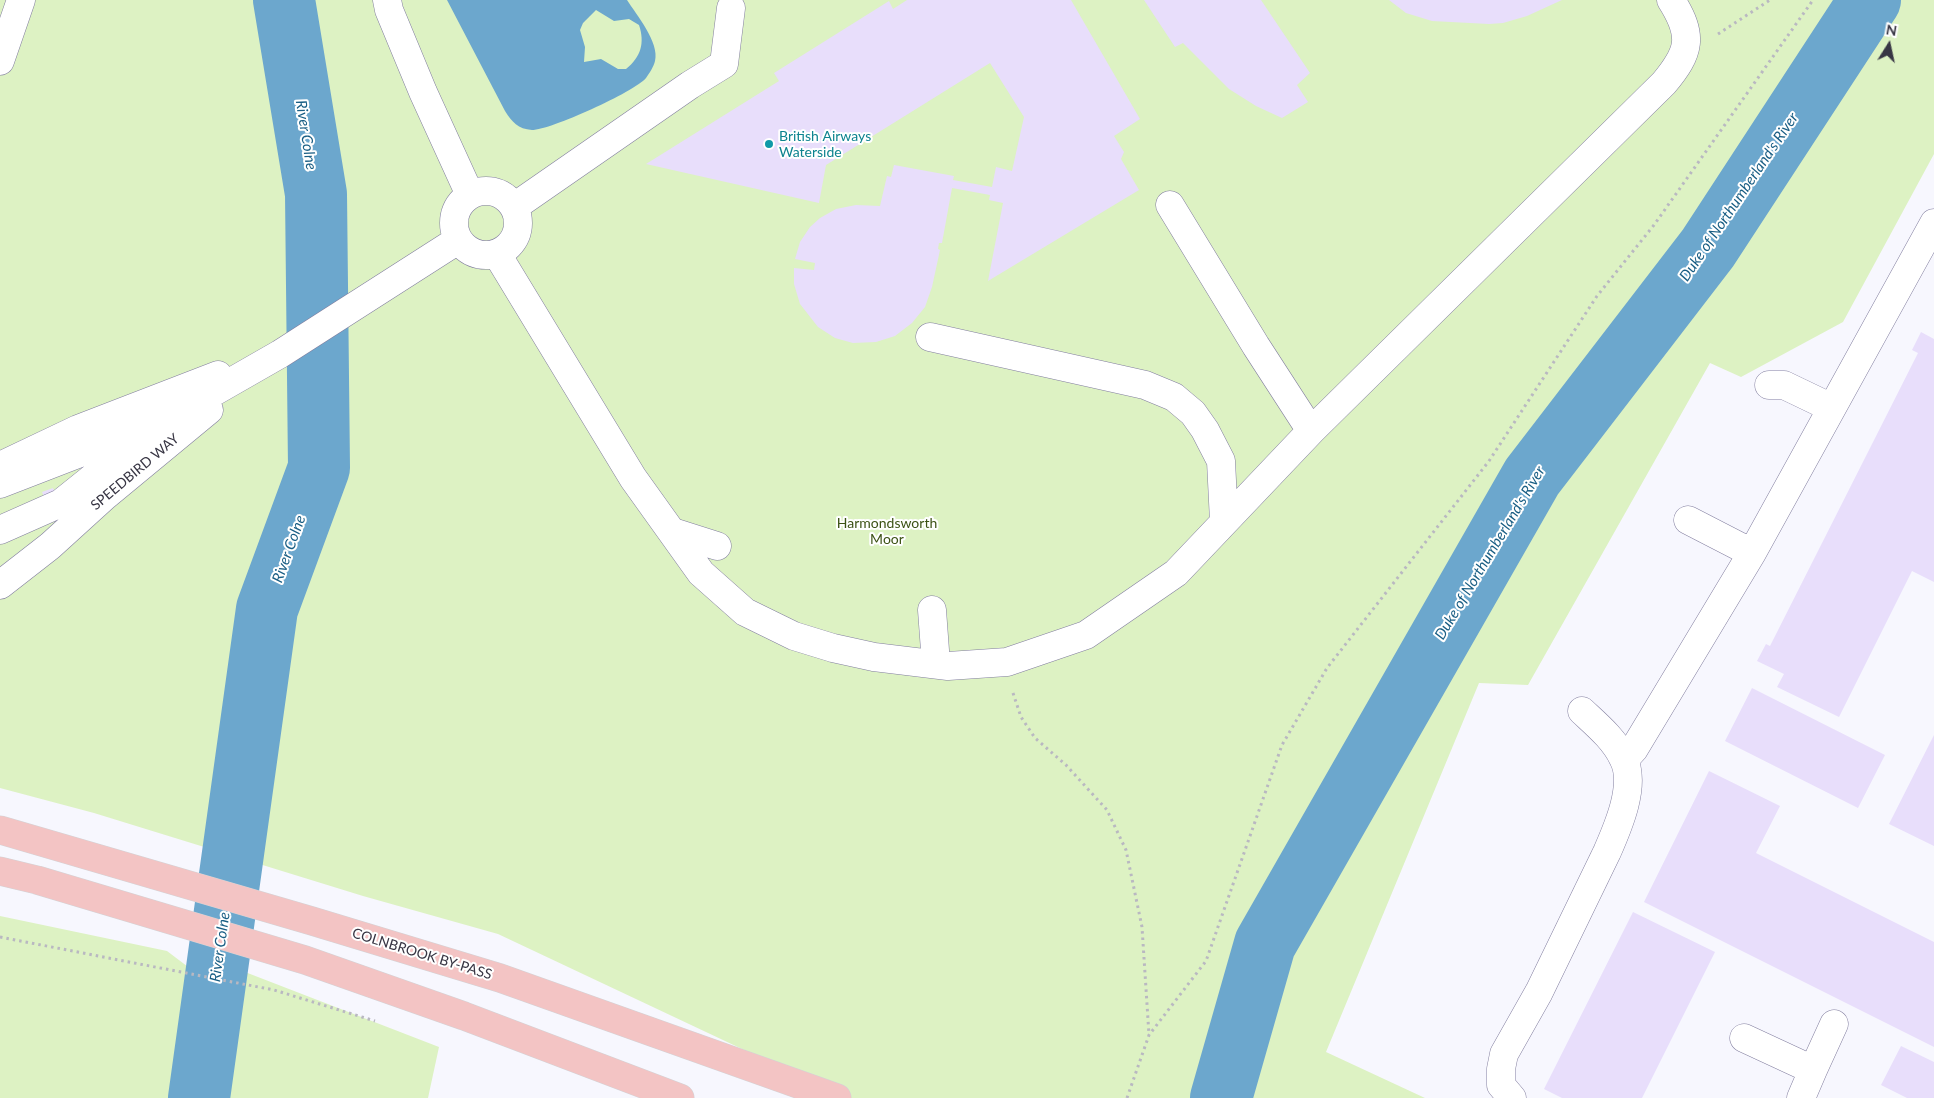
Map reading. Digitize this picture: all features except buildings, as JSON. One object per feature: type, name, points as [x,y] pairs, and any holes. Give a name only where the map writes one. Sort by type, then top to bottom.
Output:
[{"type":"highway","name":"COLNBROOK BY-PASS","points":[[0,830],[500,978],[837,1098]]},
{"type":"highway","points":[[0,871],[38,880],[305,960],[464,1016],[680,1098]]},
{"type":"street","points":[[0,61],[21,0]]},
{"type":"street","points":[[387,0],[389,10],[423,92],[470,195]]},
{"type":"street","points":[[497,254],[633,478],[701,573],[745,612],[794,636],[833,648],[874,657],[948,666],[1007,662],[1086,635],[1176,573],[1311,431],[1664,83],[1686,50],[1686,34],[1680,14],[1670,0]]},
{"type":"street","points":[[514,207],[690,85],[724,64],[731,8]]},
{"type":"street","points":[[486,190],[496,192],[505,196],[514,207],[519,223],[513,242],[506,249],[497,254],[475,253],[458,240],[454,229],[454,218],[458,207],[470,195],[486,190]]},
{"type":"street","points":[[1170,205],[1256,346],[1311,431]]},
{"type":"street","points":[[1624,760],[1634,750],[1752,553],[1934,223]]},
{"type":"street","name":"SPEEDBIRD WAY","points":[[0,484],[163,421],[275,357],[458,240]]},
{"type":"street","points":[[930,337],[1145,386],[1174,397],[1193,413],[1205,430],[1221,461],[1224,521]]},
{"type":"street","name":"SPEEDBIRD WAY","points":[[0,466],[78,429],[211,377],[275,357]]},
{"type":"street","name":"SPEEDBIRD WAY","points":[[0,585],[50,546],[105,496],[275,357]]},
{"type":"street","points":[[1769,386],[1784,385],[1832,408]]},
{"type":"street","name":"SPEEDBIRD WAY","points":[[0,530],[61,503],[163,421]]},
{"type":"street","points":[[1688,520],[1752,553]]},
{"type":"street","points":[[673,532],[717,546]]},
{"type":"street","points":[[932,610],[936,664]]},
{"type":"street","points":[[1512,1098],[1501,1085],[1501,1069],[1504,1054],[1539,992],[1614,836],[1629,780],[1624,760],[1614,742],[1582,711]]},
{"type":"street","points":[[1801,1098],[1834,1024]]},
{"type":"street","points":[[1744,1038],[1813,1070]]},
{"type":"path","points":[[1683,56],[1770,0]]},
{"type":"path","points":[[1127,1098],[1149,1035],[1206,961],[1282,744],[1327,668],[1489,461],[1597,296],[1654,225],[1813,0]]},
{"type":"path","points":[[1007,662],[1021,717],[1036,738],[1066,765],[1107,810],[1126,850],[1142,927],[1149,1035]]},
{"type":"path","points":[[0,937],[274,990],[379,1022]]},
{"type":"green space","name":"Harmondsworth Moor","points":[[0,0],[1870,0],[1708,248],[1532,477],[1265,944],[1221,1098],[846,1098],[498,934],[363,896],[94,813],[0,788]]},
{"type":"green space","points":[[1884,0],[1934,0],[1934,154],[1843,322],[1741,377],[1710,363],[1528,685],[1479,683],[1326,1052],[1425,1098],[1229,1098],[1274,948],[1543,484],[1720,254]]},
{"type":"green space","points":[[0,916],[167,951],[204,979],[177,1098],[0,1098]]},
{"type":"green space","points":[[245,972],[439,1047],[428,1098],[213,1098]]},
{"type":"water","points":[[447,0],[627,0],[651,37],[656,54],[653,68],[646,78],[610,101],[542,128],[532,130],[519,126],[513,122],[505,111]],"holes":[[[596,10],[614,21],[629,19],[639,25],[642,38],[635,60],[626,69],[618,69],[601,59],[584,62],[585,47],[580,30],[583,23]]]},
{"type":"waterway","name":"River Colne","points":[[199,1098],[267,609],[319,468],[316,194],[284,0]]},
{"type":"waterway","name":"Duke of Northumberland's River","points":[[1221,1098],[1265,944],[1532,477],[1708,248],[1870,0]]},
{"type":"place","name":"British Airways Waterside","points":[[769,144]]}]
